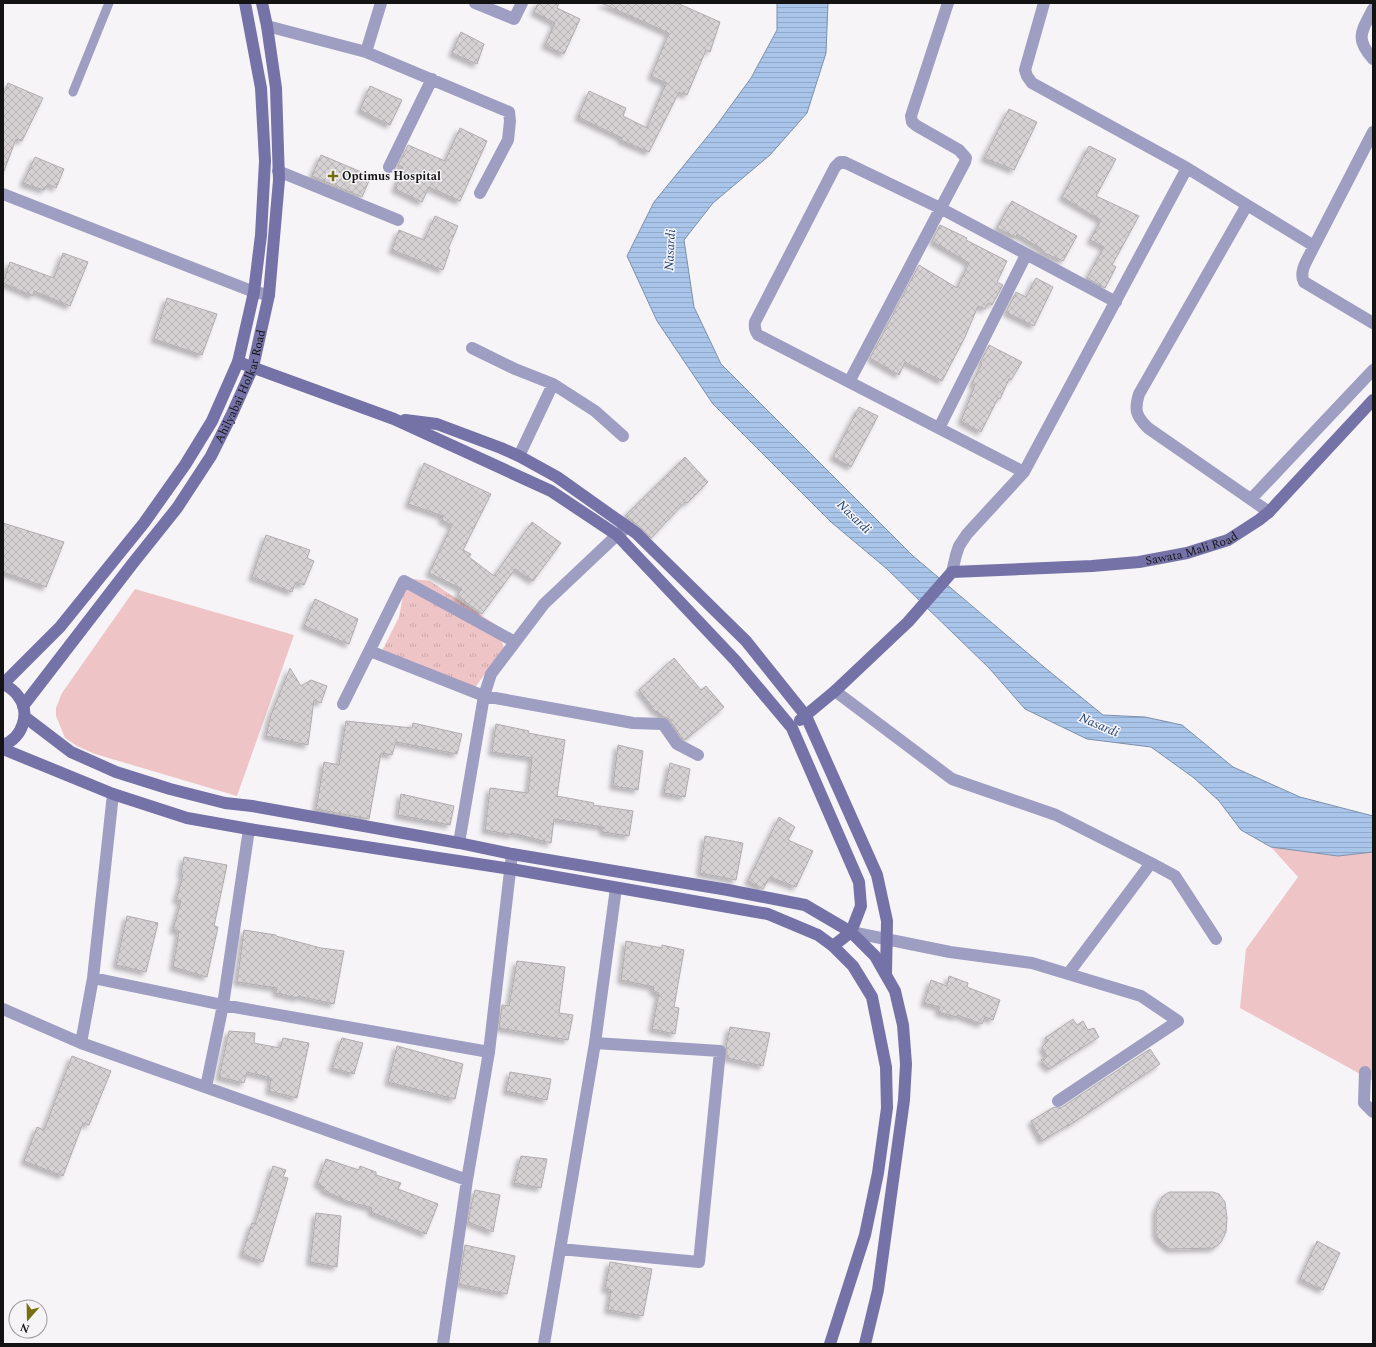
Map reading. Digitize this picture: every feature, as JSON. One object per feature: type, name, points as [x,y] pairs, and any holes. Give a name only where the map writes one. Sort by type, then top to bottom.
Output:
[{"type":"main road","name":"Ahilyabai Holkar Road","points":[[3,684],[60,627],[144,523],[185,465],[212,421],[238,362],[254,292],[262,235],[265,161],[260,88],[245,3]]},
{"type":"main road","name":"Ahilyabai Holkar Road","points":[[3,745],[8,743],[16,736],[22,727],[24,711],[133,563],[177,508],[211,456],[253,367],[269,295],[276,229],[278,171],[276,88],[268,26],[262,3]]},
{"type":"main road","points":[[238,362],[394,419],[551,491],[617,535],[735,660],[792,728],[859,882],[861,906],[851,932],[833,946]]},
{"type":"main road","name":"Sawata Mali Road","points":[[952,572],[1092,566],[1140,562],[1187,553],[1228,540],[1269,512],[1373,400]]},
{"type":"main road","points":[[394,419],[437,424],[502,448],[557,477],[629,526],[746,641],[806,716],[877,875],[887,921],[886,974]]},
{"type":"main road","points":[[792,728],[835,691],[908,622],[952,572]]},
{"type":"main road","points":[[3,684],[11,688],[19,696],[24,711],[71,752],[116,772],[170,789],[225,803],[459,843],[512,854],[728,890],[805,906],[851,932],[875,956],[895,991],[903,1025],[906,1064],[904,1100],[878,1290],[865,1344]]},
{"type":"main road","points":[[3,749],[113,794],[187,818],[249,829],[511,869],[768,914],[818,935],[833,946],[853,966],[872,997],[886,1068],[887,1108],[878,1173],[865,1235],[830,1344]]},
{"type":"street","points":[[366,52],[381,3]]},
{"type":"street","points":[[475,3],[514,19],[522,3]]},
{"type":"street","points":[[849,382],[965,162],[966,158],[959,150],[917,126],[912,122],[910,116],[948,3]]},
{"type":"street","points":[[1044,3],[1026,70],[1027,76],[1032,83],[1186,168],[1314,246]]},
{"type":"street","points":[[1373,9],[1362,32],[1361,41],[1366,51],[1373,59]]},
{"type":"street","points":[[268,26],[366,52],[509,112],[510,122],[508,140],[480,193]]},
{"type":"street","points":[[389,167],[432,79]]},
{"type":"street","points":[[1373,132],[1302,272],[1304,282],[1373,323]]},
{"type":"street","points":[[1024,472],[758,335],[754,328],[755,322],[831,174],[837,164],[844,162],[940,208],[1116,302]]},
{"type":"street","points":[[952,572],[956,555],[967,534],[1024,472],[1116,302],[1186,168]]},
{"type":"street","points":[[278,171],[398,220]]},
{"type":"street","points":[[3,194],[254,292],[269,295]]},
{"type":"street","points":[[1247,205],[1139,394],[1136,403],[1136,412],[1140,420],[1148,428],[1269,512]]},
{"type":"street","points":[[938,428],[1026,255]]},
{"type":"street","points":[[472,348],[515,369],[553,384],[595,411],[623,436]]},
{"type":"street","points":[[1250,499],[1373,370]]},
{"type":"street","points":[[519,456],[553,384]]},
{"type":"street","points":[[459,843],[484,696],[491,674],[544,604],[617,535],[629,526]]},
{"type":"street","points":[[343,704],[404,581],[515,642]]},
{"type":"street","points":[[370,651],[484,696],[633,723],[663,724],[676,744],[698,755]]},
{"type":"street","points":[[835,691],[952,780],[1056,815],[1175,876],[1216,940]]},
{"type":"street","points":[[81,1043],[93,978],[113,794]]},
{"type":"street","points":[[206,1087],[223,1005],[249,829]]},
{"type":"street","points":[[443,1344],[467,1180],[490,1052],[512,854]]},
{"type":"street","points":[[1068,974],[1151,863]]},
{"type":"street","points":[[544,1344],[595,1043],[616,888]]},
{"type":"street","points":[[851,932],[887,938],[950,952],[1032,963],[1141,996],[1178,1021],[1058,1101]]},
{"type":"street","points":[[93,978],[223,1005],[490,1052]]},
{"type":"street","points":[[3,1009],[81,1043],[467,1180]]},
{"type":"street","points":[[560,1249],[699,1262],[720,1052],[595,1043]]},
{"type":"street","points":[[1365,1072],[1364,1103],[1373,1112]]},
{"type":"lane","points":[[73,92],[109,3]]},
{"type":"green space","points":[[406,578],[430,581],[496,625],[504,648],[474,689],[382,651],[399,617]]},
{"type":"green space","points":[[135,589],[294,635],[237,796],[95,754],[77,746],[65,738],[56,716],[56,708],[62,693]]},
{"type":"green space","points":[[1271,847],[1338,856],[1373,852],[1373,1081],[1240,1008],[1246,949],[1298,877]]},
{"type":"water","name":"Nasardi","points":[[777,3],[828,3],[826,53],[807,113],[770,155],[713,203],[684,240],[694,307],[721,364],[912,555],[1103,715],[1145,717],[1182,725],[1233,767],[1300,797],[1373,816],[1373,852],[1338,856],[1271,847],[1241,830],[1219,801],[1194,778],[1151,747],[1087,739],[1025,709],[989,668],[887,569],[831,522],[713,404],[657,321],[627,256],[654,202],[716,126],[751,78],[777,30]]},
{"type":"building","points":[[538,3],[559,3],[557,8],[580,19],[564,54],[545,45],[555,23],[534,12]]},
{"type":"building","points":[[601,3],[677,3],[720,22],[710,52],[706,50],[687,95],[679,92],[649,152],[621,140],[622,138],[578,117],[589,91],[626,108],[623,116],[647,128],[666,83],[651,76],[669,33]]},
{"type":"building","points":[[461,32],[484,44],[477,64],[452,53]]},
{"type":"building","points":[[8,83],[43,98],[22,141],[16,139],[3,171],[3,95]]},
{"type":"building","points":[[370,86],[402,100],[390,125],[360,110]]},
{"type":"building","points":[[1009,109],[1037,122],[1014,170],[984,158]]},
{"type":"building","points":[[460,128],[487,141],[460,201],[429,187],[422,202],[395,189],[403,167],[398,165],[408,145],[445,161]]},
{"type":"building","points":[[1089,146],[1116,159],[1096,196],[1139,216],[1112,265],[1116,267],[1105,288],[1087,278],[1104,247],[1090,240],[1101,220],[1062,197]]},
{"type":"building","points":[[321,155],[371,176],[362,197],[312,176]]},
{"type":"building","points":[[35,157],[64,169],[56,188],[48,184],[44,190],[23,183]]},
{"type":"building","points":[[1012,201],[1077,236],[1063,261],[1042,252],[1043,250],[1017,234],[1016,237],[997,228]]},
{"type":"building","points":[[435,216],[458,226],[448,249],[450,250],[443,270],[392,250],[399,230],[424,240]]},
{"type":"building","points":[[940,225],[967,238],[966,240],[1007,261],[997,282],[1003,285],[992,305],[988,303],[985,309],[978,306],[965,337],[942,381],[905,362],[899,375],[870,358],[919,265],[957,288],[969,263],[932,241]]},
{"type":"building","points":[[63,253],[88,262],[70,306],[34,291],[33,296],[3,283],[10,262],[54,278]]},
{"type":"building","points":[[1036,278],[1053,287],[1034,326],[1006,312],[1016,292],[1026,297]]},
{"type":"building","points":[[167,298],[217,314],[202,355],[154,339]]},
{"type":"building","points":[[989,345],[1022,362],[1011,380],[1009,379],[1000,399],[998,398],[981,432],[961,421],[975,385],[972,383],[982,364],[980,363]]},
{"type":"building","points":[[859,407],[878,416],[851,467],[833,457]]},
{"type":"building","points":[[685,457],[708,482],[687,503],[685,502],[651,538],[640,527],[625,516]]},
{"type":"building","points":[[424,463],[491,494],[463,550],[471,554],[469,557],[494,576],[532,522],[561,543],[533,581],[515,569],[482,614],[457,596],[462,589],[429,573],[452,525],[442,520],[443,516],[408,504]]},
{"type":"building","points":[[3,523],[64,542],[46,587],[3,572]]},
{"type":"building","points":[[266,535],[310,550],[307,558],[314,561],[304,585],[296,582],[292,592],[252,577]]},
{"type":"building","points":[[315,599],[358,619],[349,644],[304,626]]},
{"type":"building","points":[[674,658],[701,690],[706,686],[724,707],[685,740],[669,719],[662,716],[657,711],[656,712],[639,690]]},
{"type":"building","points":[[290,668],[301,686],[311,680],[327,686],[321,703],[314,700],[308,745],[266,736],[271,715]]},
{"type":"building","points":[[346,721],[412,728],[413,723],[462,734],[457,754],[396,742],[392,755],[381,753],[369,819],[316,809],[324,762],[339,765]]},
{"type":"building","points":[[496,724],[529,731],[528,733],[565,740],[557,796],[594,803],[593,805],[633,811],[629,836],[603,832],[603,827],[554,819],[551,843],[512,833],[512,835],[485,830],[490,788],[528,793],[532,758],[492,752]]},
{"type":"building","points":[[618,745],[643,751],[638,790],[613,786]]},
{"type":"building","points":[[670,763],[690,769],[685,797],[664,793]]},
{"type":"building","points":[[401,794],[454,806],[450,825],[398,815]]},
{"type":"building","points":[[779,817],[795,827],[788,840],[813,851],[796,887],[770,877],[763,889],[748,881]]},
{"type":"building","points":[[705,836],[743,843],[736,880],[700,873]]},
{"type":"building","points":[[184,857],[227,865],[214,926],[218,927],[207,977],[173,967],[179,931],[173,930],[181,901],[176,900],[183,875],[181,874]]},
{"type":"building","points":[[127,916],[158,923],[146,972],[116,965]]},
{"type":"building","points":[[244,930],[276,935],[321,948],[344,951],[334,1004],[276,993],[277,988],[237,982]]},
{"type":"building","points":[[626,941],[662,948],[662,945],[684,950],[674,1007],[679,1008],[675,1034],[652,1029],[659,993],[653,992],[654,987],[621,980]]},
{"type":"building","points":[[517,961],[565,967],[559,1013],[573,1015],[568,1040],[499,1028],[502,1005],[509,1006]]},
{"type":"building","points":[[949,976],[968,983],[967,987],[1000,1000],[993,1020],[985,1017],[982,1024],[957,1015],[956,1017],[938,1012],[940,1007],[924,1003],[931,980],[947,986]]},
{"type":"building","points":[[1073,1019],[1077,1025],[1083,1021],[1088,1030],[1094,1028],[1099,1037],[1049,1069],[1041,1060],[1047,1056],[1042,1047],[1048,1041],[1045,1038]]},
{"type":"building","points":[[730,1027],[770,1033],[763,1066],[727,1058],[726,1047]]},
{"type":"building","points":[[229,1031],[255,1033],[254,1043],[280,1048],[283,1038],[309,1043],[297,1098],[269,1091],[271,1078],[247,1072],[244,1083],[219,1077]]},
{"type":"building","points":[[342,1038],[363,1043],[354,1074],[332,1068]]},
{"type":"building","points":[[397,1046],[463,1064],[455,1099],[388,1082]]},
{"type":"building","points":[[1150,1049],[1160,1064],[1068,1126],[1042,1141],[1031,1121],[1054,1107],[1062,1107]]},
{"type":"building","points":[[72,1056],[111,1071],[89,1125],[83,1123],[63,1176],[24,1161],[37,1127],[44,1130]]},
{"type":"building","points":[[510,1072],[551,1079],[547,1100],[506,1091]]},
{"type":"building","points":[[521,1156],[547,1159],[541,1188],[514,1183]]},
{"type":"building","points":[[326,1159],[359,1170],[360,1166],[376,1172],[376,1175],[401,1183],[398,1189],[438,1204],[426,1234],[371,1212],[372,1208],[347,1201],[323,1190],[324,1187],[317,1184]]},
{"type":"building","points":[[273,1166],[286,1170],[283,1177],[288,1178],[263,1262],[242,1254],[252,1223],[255,1224]]},
{"type":"building","points":[[475,1190],[500,1195],[493,1232],[468,1222]]},
{"type":"building","points":[[1169,1192],[1213,1192],[1219,1194],[1225,1202],[1227,1218],[1226,1232],[1221,1242],[1214,1248],[1170,1249],[1159,1240],[1156,1234],[1156,1210],[1162,1197]]},
{"type":"building","points":[[316,1213],[341,1216],[337,1267],[310,1262]]},
{"type":"building","points":[[1317,1241],[1340,1253],[1323,1290],[1300,1279]]},
{"type":"building","points":[[465,1245],[515,1256],[507,1294],[459,1284]]},
{"type":"building","points":[[610,1262],[652,1269],[643,1316],[608,1310],[611,1290],[605,1289]]},
{"type":"place","name":"Optimus Hospital","points":[[333,176]]}]
